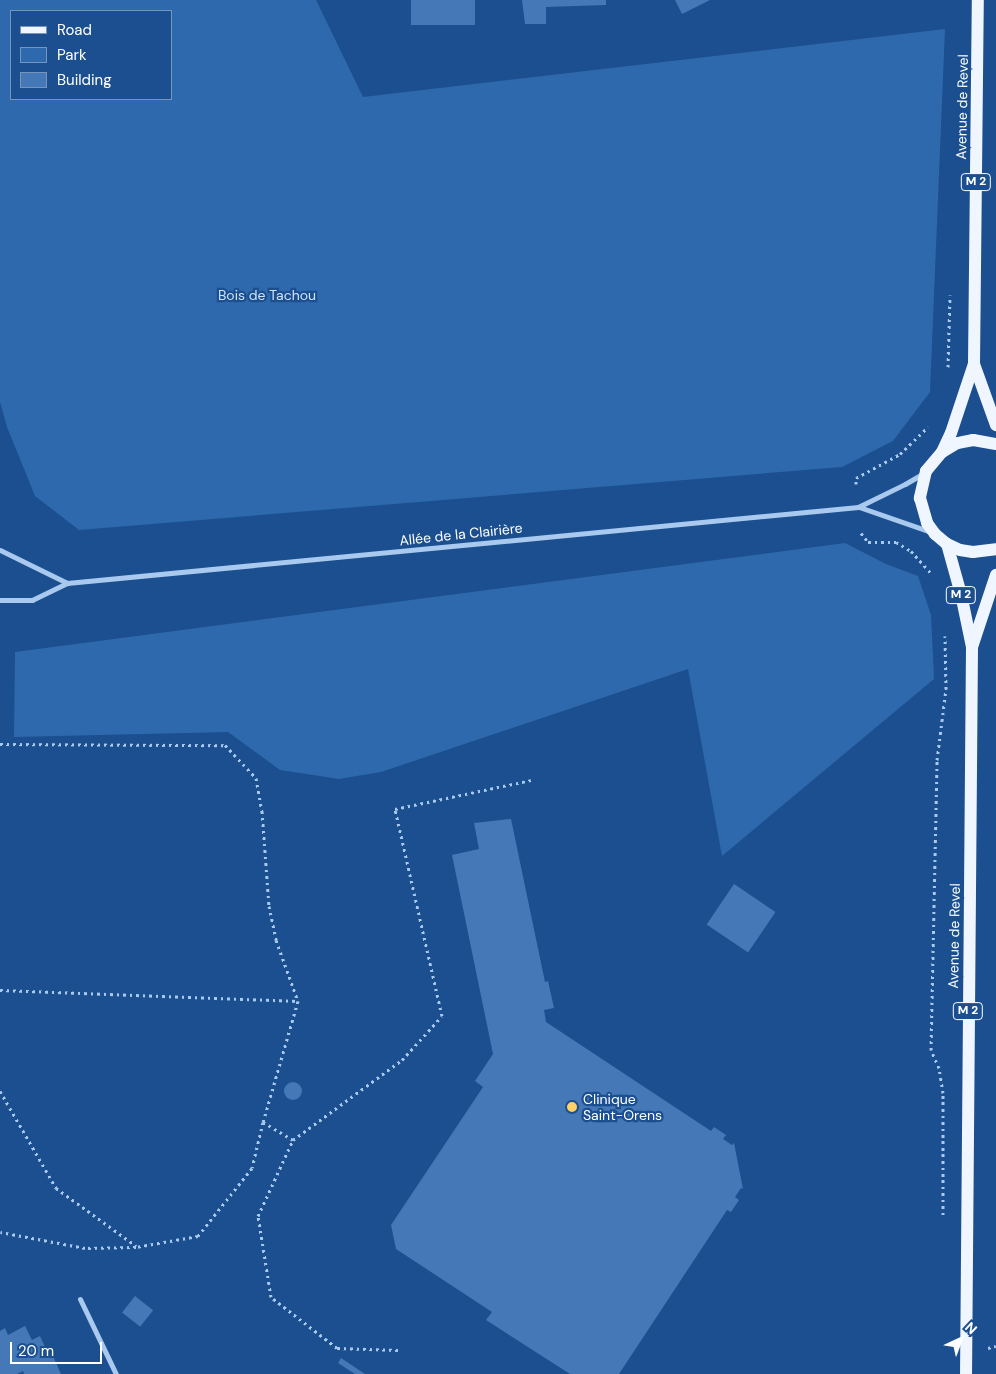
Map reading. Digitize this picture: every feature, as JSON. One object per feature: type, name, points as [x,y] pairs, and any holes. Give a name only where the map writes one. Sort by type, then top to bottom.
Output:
[{"type":"main road","name":"Avenue de Revel","points":[[942,452],[951,433],[974,364],[978,0]]},
{"type":"main road","name":"Avenue de Revel","points":[[974,364],[996,425]]},
{"type":"main road","points":[[996,444],[973,440],[957,444],[942,452],[926,471],[920,498],[927,523],[935,534],[947,544],[960,550],[973,552],[996,549]]},
{"type":"main road","name":"Avenue de Revel","points":[[947,544],[961,594],[972,647],[966,1374]]},
{"type":"main road","name":"Avenue de Revel","points":[[972,647],[996,575]]},
{"type":"street","name":"Allée de la Clairière","points":[[0,600],[32,600],[66,583],[858,507],[905,484],[926,471]]},
{"type":"street","name":"Allée de la Clairière","points":[[858,507],[935,534]]},
{"type":"street","points":[[0,550],[66,583]]},
{"type":"street","points":[[80,1299],[116,1374]]},
{"type":"path","points":[[947,374],[950,286]]},
{"type":"path","points":[[856,484],[856,478],[900,454],[932,422]]},
{"type":"path","points":[[861,533],[868,542],[896,542],[922,560],[933,576]]},
{"type":"path","points":[[943,1093],[939,1068],[931,1050],[937,760],[946,689],[945,628]]},
{"type":"path","points":[[0,744],[225,745],[256,778],[262,811],[269,906],[276,940],[298,1001],[263,1122],[252,1168],[198,1236],[136,1247],[86,1248],[0,1232]]},
{"type":"path","points":[[398,1350],[337,1348],[271,1297],[258,1216],[294,1140],[402,1060],[442,1016],[395,809],[531,780]]},
{"type":"path","points":[[0,990],[298,1001]]},
{"type":"path","points":[[0,1091],[56,1188],[136,1247]]},
{"type":"path","points":[[263,1122],[294,1140]]},
{"type":"path","points":[[988,1348],[996,1346]]},
{"type":"green space","name":"Bois de Tachou","points":[[0,0],[316,0],[363,97],[945,29],[930,392],[893,441],[842,467],[79,530],[35,496],[7,427],[0,402]]},
{"type":"green space","points":[[845,543],[886,564],[918,576],[931,615],[934,679],[722,856],[688,669],[381,772],[339,779],[280,770],[228,732],[14,737],[15,652]]},
{"type":"building","points":[[411,0],[475,0],[475,25],[411,25]]},
{"type":"building","points":[[522,0],[606,0],[606,5],[546,7],[546,24],[525,24]]},
{"type":"building","points":[[675,0],[710,0],[682,14]]},
{"type":"building","name":"Clinique Saint-Orens","points":[[511,819],[545,982],[548,981],[554,1008],[544,1010],[546,1022],[711,1131],[714,1127],[726,1135],[723,1139],[732,1145],[734,1143],[743,1189],[741,1188],[735,1197],[739,1200],[731,1212],[727,1210],[619,1374],[570,1374],[486,1320],[492,1312],[396,1249],[391,1225],[483,1087],[475,1081],[493,1054],[452,855],[479,849],[474,823]]},
{"type":"building","points":[[734,884],[775,912],[748,953],[707,925]]},
{"type":"building","points":[[289,1082],[297,1082],[302,1087],[300,1098],[289,1100],[284,1095],[284,1087]]},
{"type":"building","points":[[135,1296],[153,1310],[140,1327],[122,1313]]},
{"type":"building","points":[[25,1326],[32,1340],[40,1336],[50,1358],[53,1356],[61,1374],[24,1374],[23,1371],[17,1374],[0,1374],[0,1331],[5,1328],[8,1335]]},
{"type":"building","points":[[341,1358],[365,1374],[355,1374],[338,1363]]},
{"type":"place","name":"Clinique Saint-Orens","points":[[572,1107]]}]
